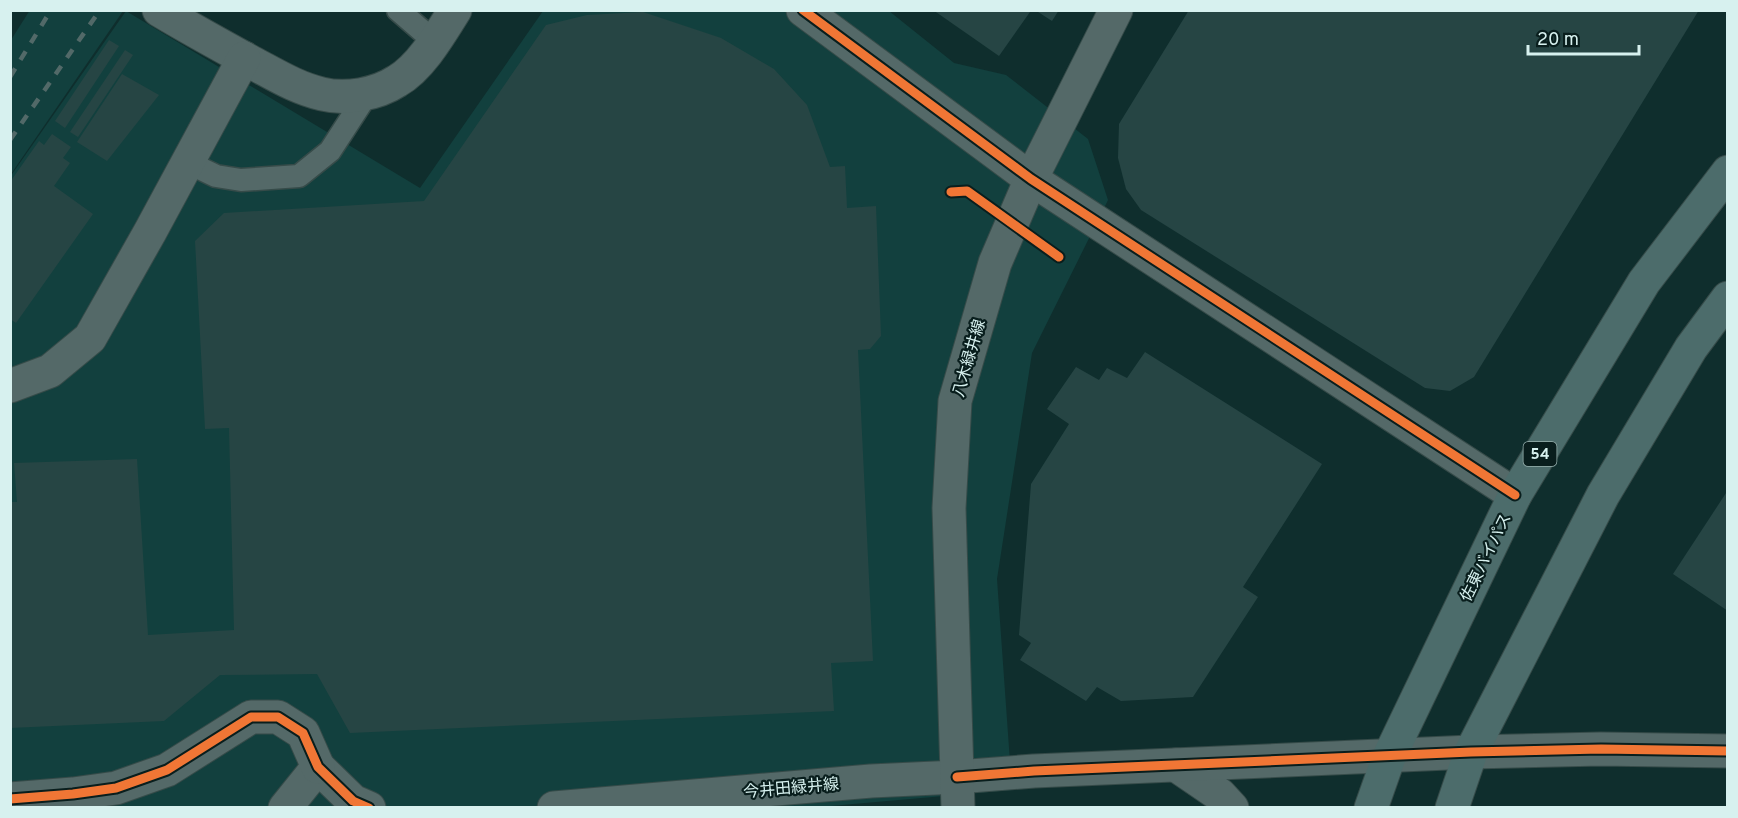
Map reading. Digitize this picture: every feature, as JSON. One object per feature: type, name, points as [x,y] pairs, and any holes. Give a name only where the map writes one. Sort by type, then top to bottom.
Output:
[{"type":"highway","name":"佐東バイパス","points":[[1371,807],[1389,757],[1515,495],[1644,282],[1728,172]]},
{"type":"highway","points":[[1452,807],[1471,752],[1603,495],[1691,348],[1728,298]]},
{"type":"highway","points":[[1459,807],[1471,752]]},
{"type":"street","points":[[159,10],[295,86],[324,95],[367,94],[398,81],[435,42],[455,10]]},
{"type":"street","points":[[803,10],[1031,179],[1515,495]]},
{"type":"street","name":"八木緑井線","points":[[958,792],[949,508],[955,401],[995,263],[1031,179],[1116,10]]},
{"type":"street","points":[[10,386],[50,371],[90,338],[244,58]]},
{"type":"street","points":[[10,799],[116,788],[167,770],[251,717],[278,717],[303,733],[318,767],[353,801],[369,807]]},
{"type":"street","name":"今井田緑井線","points":[[554,807],[871,781],[958,792],[1034,771],[1471,752],[1601,749],[1728,751]]},
{"type":"street","points":[[1176,765],[1220,795],[1232,807]]},
{"type":"street","points":[[285,807],[318,767]]},
{"type":"lane","points":[[398,10],[435,42]]},
{"type":"lane","points":[[187,162],[216,176],[241,180],[299,176],[330,151],[367,94]]},
{"type":"shaded area","points":[[30,10],[123,11],[11,174],[11,40]]},
{"type":"shaded area","points":[[126,11],[420,188],[543,11],[889,11],[954,63],[1006,75],[1088,139],[1108,200],[1032,353],[997,579],[1012,790],[808,808],[11,807],[10,177]]},
{"type":"building","points":[[933,10],[1027,10],[1030,12],[999,56]]},
{"type":"building","points":[[1035,10],[1059,10],[1052,21]]},
{"type":"building","points":[[1189,10],[1699,10],[1474,377],[1450,391],[1425,388],[1141,210],[1126,189],[1118,158],[1119,124]]},
{"type":"building","points":[[643,12],[721,38],[774,69],[807,105],[830,167],[845,166],[847,208],[876,206],[881,336],[870,349],[858,350],[873,661],[831,663],[834,711],[350,733],[317,674],[220,675],[164,721],[10,728],[10,502],[17,502],[14,463],[137,459],[148,635],[234,630],[229,428],[205,429],[195,241],[224,213],[424,201],[546,25],[587,15]]},
{"type":"building","points":[[109,40],[119,46],[65,128],[55,121]]},
{"type":"building","points":[[125,50],[133,55],[78,137],[70,132]]},
{"type":"building","points":[[122,74],[159,95],[107,161],[77,142]]},
{"type":"building","points":[[52,134],[71,147],[63,158],[70,163],[54,186],[93,214],[16,323],[10,319],[10,182],[39,141],[44,145]]},
{"type":"building","points":[[1145,352],[1322,464],[1243,587],[1258,597],[1193,697],[1121,701],[1097,687],[1086,701],[1020,660],[1031,643],[1019,635],[1031,484],[1069,424],[1047,409],[1076,367],[1099,380],[1107,368],[1127,378]]},
{"type":"building","points":[[1728,490],[1728,611],[1673,574]]},
{"type":"railway","points":[[10,77],[51,10]]},
{"type":"railway","points":[[10,140],[100,10]]},
{"type":"cycle path","points":[[803,10],[1031,179],[1515,495]]},
{"type":"cycle path","points":[[951,192],[967,191],[1059,257]]},
{"type":"cycle path","points":[[10,799],[116,788],[167,770],[251,717],[278,717],[303,733],[318,767],[353,801],[369,808]]},
{"type":"cycle path","points":[[957,777],[1034,771],[1471,752],[1601,749],[1728,751]]}]
